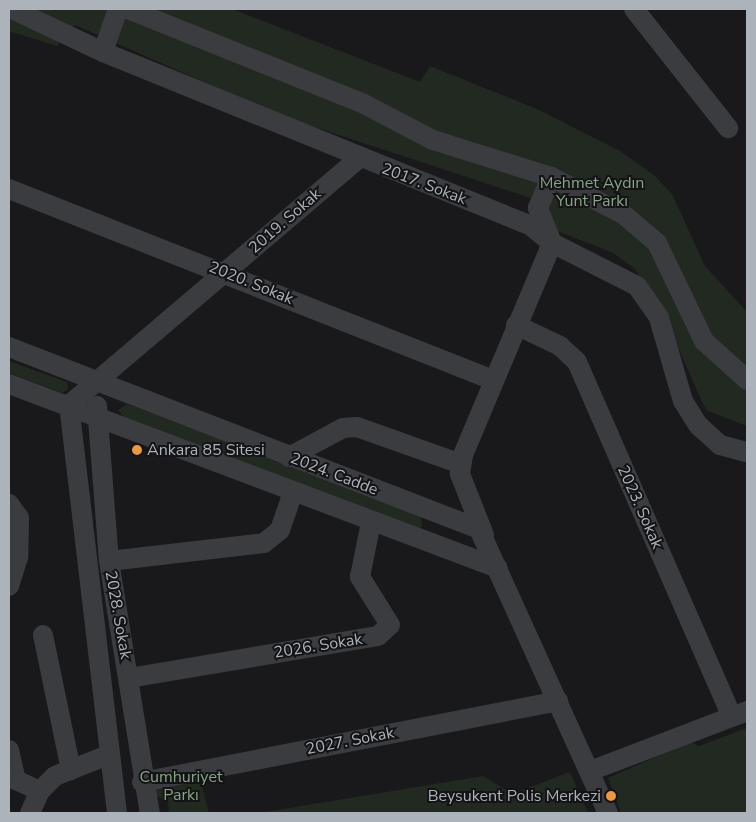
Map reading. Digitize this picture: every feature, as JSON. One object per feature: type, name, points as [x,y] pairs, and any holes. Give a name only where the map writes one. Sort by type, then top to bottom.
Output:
[{"type":"street","name":"2017. Sokak","points":[[12,9],[103,52],[359,158],[531,226],[552,243],[637,286],[659,318],[683,401],[698,425],[720,445],[747,452]]},
{"type":"street","points":[[103,52],[118,9]]},
{"type":"street","points":[[128,9],[364,104],[433,140],[551,177],[622,214],[657,243],[704,342],[747,380]]},
{"type":"street","points":[[634,9],[728,128]]},
{"type":"street","name":"2019. Sokak","points":[[69,405],[359,158]]},
{"type":"street","points":[[551,177],[538,208],[552,243],[466,441],[460,474],[498,568],[608,813]]},
{"type":"street","name":"2020. Sokak","points":[[9,188],[226,272],[493,380]]},
{"type":"street","name":"2023. Sokak","points":[[516,325],[560,346],[577,362],[740,714]]},
{"type":"street","name":"2024. Cadde","points":[[9,347],[289,457],[474,526],[484,535]]},
{"type":"street","name":"2028. Sokak","points":[[98,381],[97,416],[109,561],[129,678],[142,782],[150,813]]},
{"type":"street","name":"2024. Cadde","points":[[9,384],[69,405],[371,522],[498,568]]},
{"type":"street","name":"2028. Sokak","points":[[69,405],[108,755],[117,813]]},
{"type":"street","points":[[289,457],[344,428],[357,427],[461,464]]},
{"type":"street","points":[[109,561],[264,543],[280,530],[293,492]]},
{"type":"street","points":[[427,542],[439,513],[470,499]]},
{"type":"street","points":[[9,504],[19,518],[9,586]]},
{"type":"street","name":"2026. Sokak","points":[[129,678],[378,636],[390,625],[360,577],[371,522]]},
{"type":"street","points":[[43,635],[71,770]]},
{"type":"street","name":"2027. Sokak","points":[[142,782],[558,701]]},
{"type":"street","points":[[590,771],[740,714]]},
{"type":"street","points":[[9,750],[16,780],[40,791]]},
{"type":"street","points":[[30,813],[40,791],[55,776],[108,755]]},
{"type":"green space","name":"Mehmet Aydın Yunt Parkı","points":[[9,9],[232,9],[420,82],[430,66],[537,109],[620,151],[655,176],[672,194],[705,266],[747,312],[747,426],[708,411],[703,404],[662,311],[634,268],[613,253],[557,231],[543,202],[281,116],[75,25],[57,46],[9,31]]},
{"type":"green space","points":[[9,361],[67,382],[68,389],[63,393],[9,373]]},
{"type":"green space","points":[[127,404],[421,515],[422,526],[420,528],[124,417],[118,410]]},
{"type":"green space","points":[[747,728],[747,813],[621,813],[608,778],[690,742],[699,746]]},
{"type":"green space","name":"Cumhuriyet Parkı","points":[[196,763],[209,813],[169,813],[168,803],[154,794],[152,775],[155,769]]},
{"type":"green space","name":"Cumhuriyet Parkı","points":[[570,772],[588,813],[259,813],[483,776],[512,794]]},
{"type":"place","name":"Ankara 85 Sitesi","points":[[137,450]]},
{"type":"place","name":"Beysukent Polis Merkezi","points":[[611,796]]}]
